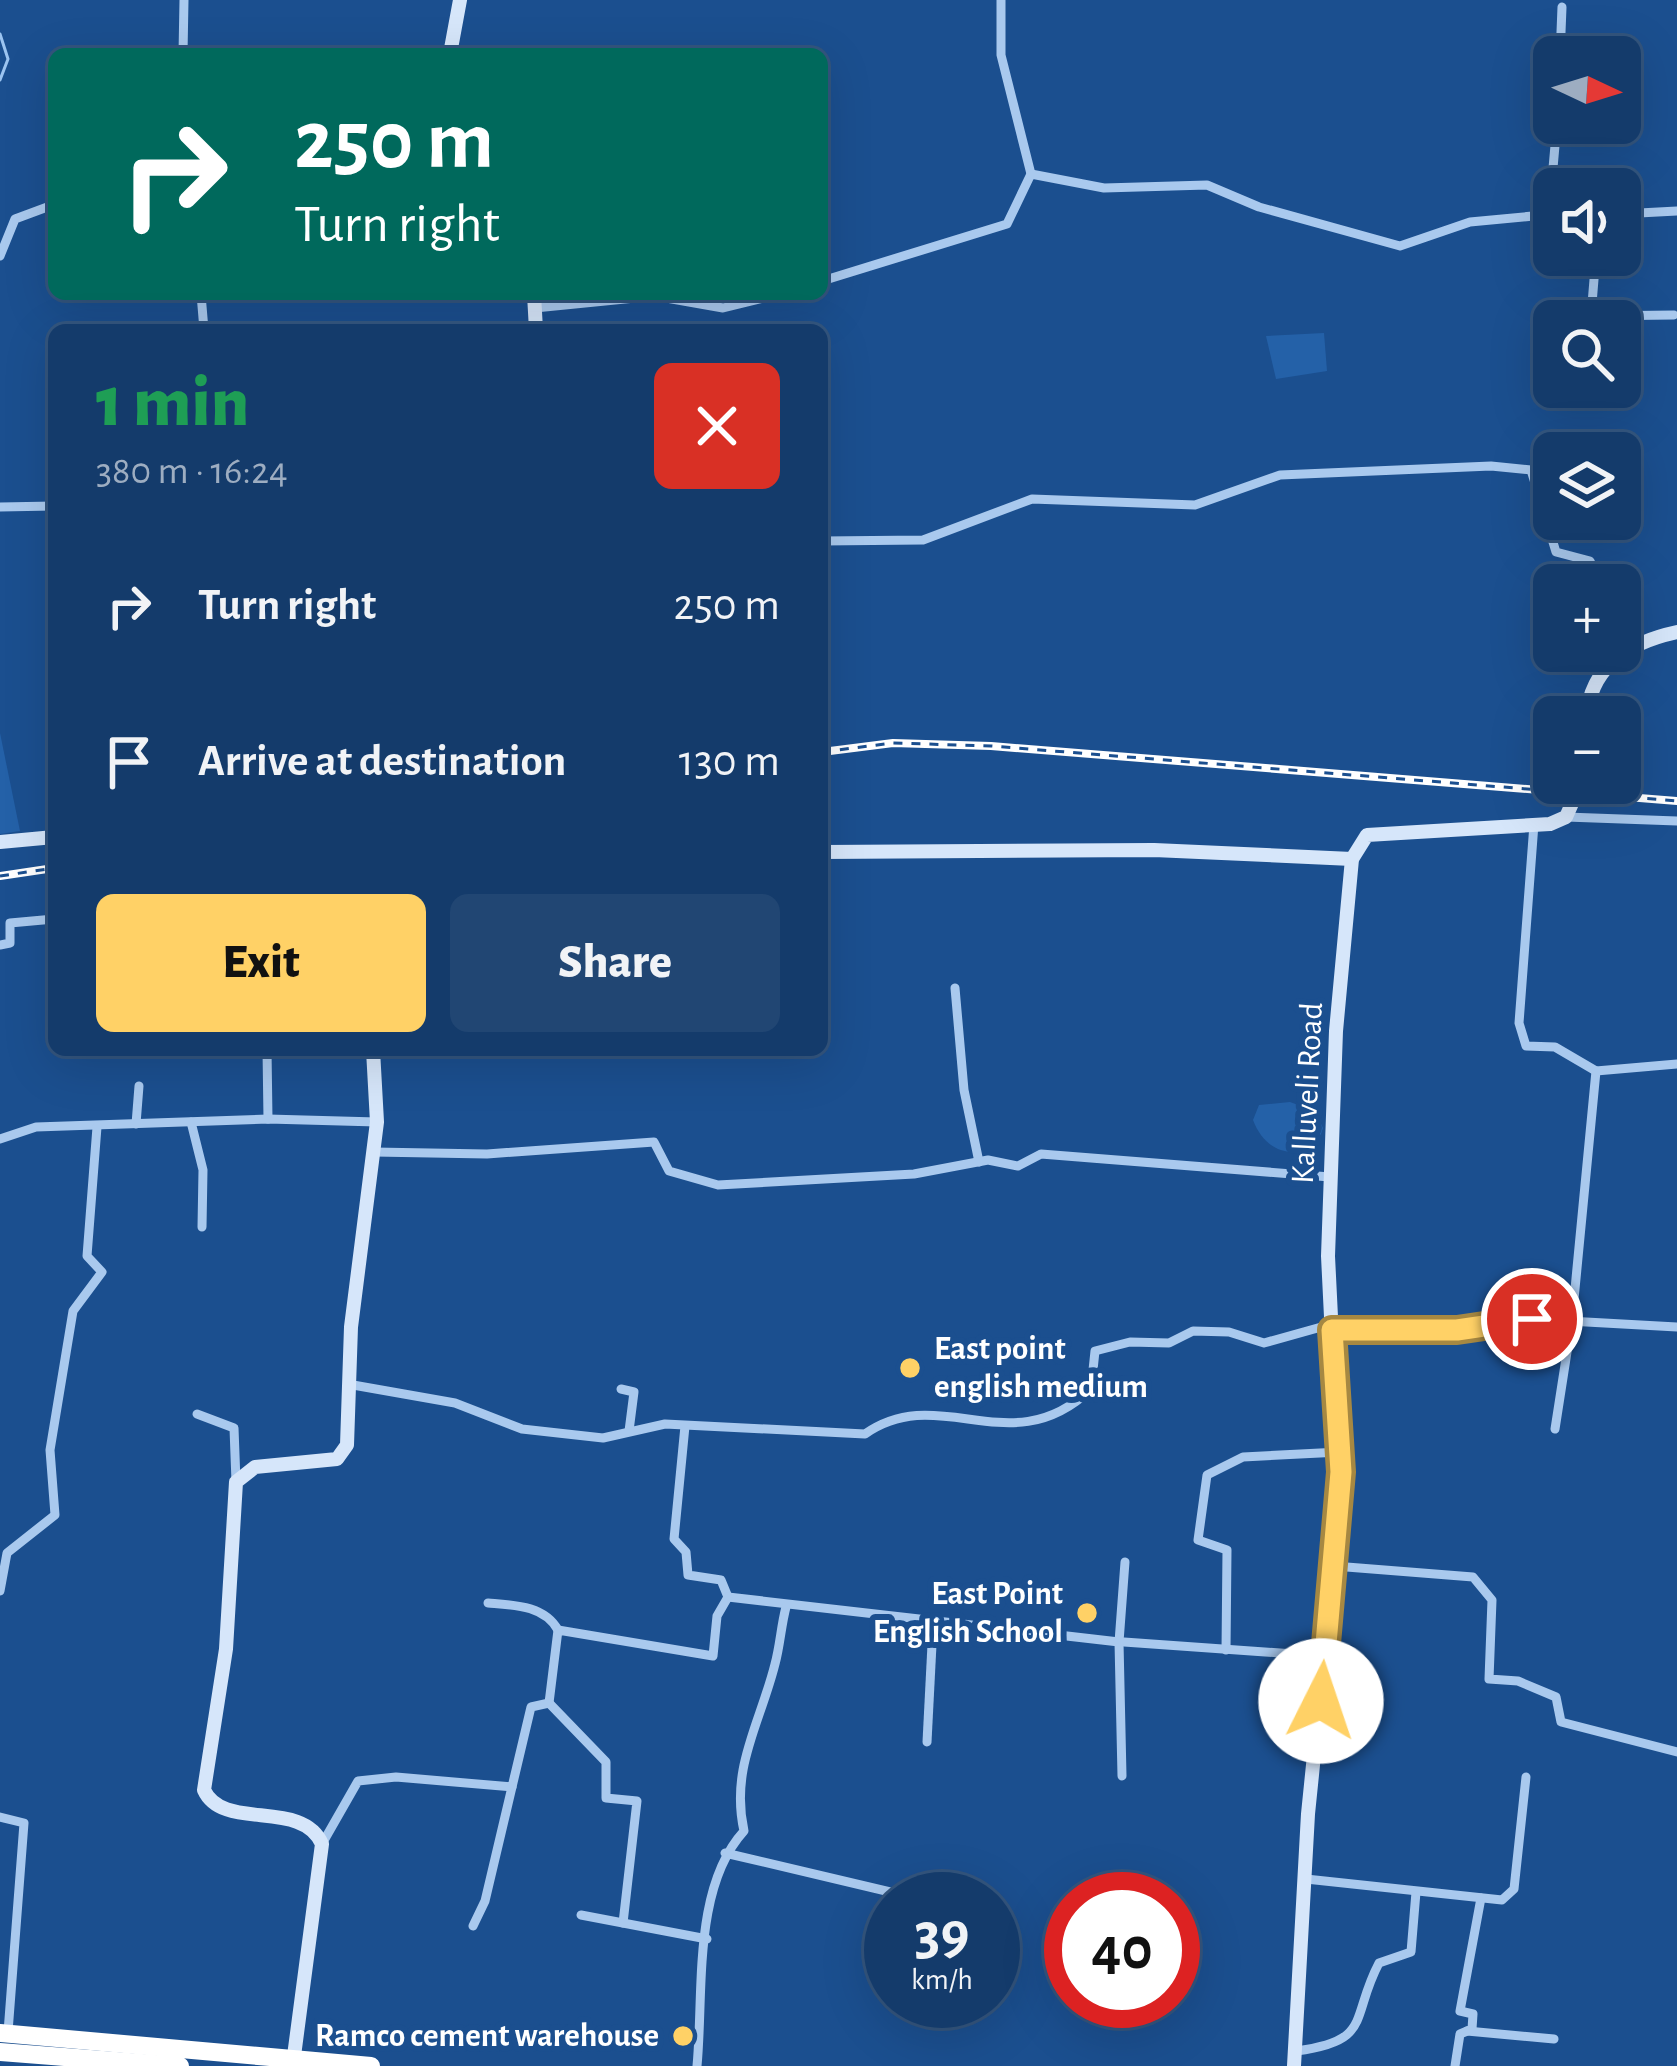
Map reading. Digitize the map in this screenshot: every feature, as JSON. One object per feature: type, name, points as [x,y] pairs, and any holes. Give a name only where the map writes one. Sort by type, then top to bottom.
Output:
[{"type":"highway","points":[[3,2040],[294,2056],[371,2066]]},
{"type":"highway","points":[[3,2040],[180,2066]]},
{"type":"street","points":[[183,48],[184,0]]},
{"type":"street","points":[[451,48],[460,0]]},
{"type":"street","points":[[828,279],[1007,224],[1031,174],[1001,56],[1001,0]]},
{"type":"street","points":[[1561,36],[1562,7]]},
{"type":"street","points":[[1031,174],[1104,188],[1208,185],[1259,207],[1400,246],[1470,222],[1533,215]]},
{"type":"street","points":[[0,256],[15,219],[48,207]]},
{"type":"street","points":[[1641,213],[1677,211]]},
{"type":"street","points":[[1594,276],[1591,316],[1675,315]]},
{"type":"street","points":[[678,300],[723,308],[756,300]]},
{"type":"street","points":[[828,541],[923,539],[1032,499],[1195,506],[1280,475],[1491,466],[1531,470],[1556,552],[1592,564]]},
{"type":"street","points":[[0,507],[48,506]]},
{"type":"street","points":[[1641,645],[1677,632]]},
{"type":"street","points":[[1566,817],[1572,804]]},
{"type":"street","points":[[828,852],[1154,850],[1352,859],[1367,835],[1534,824],[1566,817],[1677,820]]},
{"type":"street","points":[[1534,824],[1519,1023],[1526,1046],[1556,1047],[1596,1071],[1677,1064]]},
{"type":"street","points":[[0,842],[48,838]]},
{"type":"street","name":"Kalluveli Road","points":[[1295,2058],[1340,1452],[1330,1177],[1352,859]]},
{"type":"street","points":[[0,945],[10,943],[10,923],[48,920]]},
{"type":"street","points":[[955,988],[964,1090],[979,1162]]},
{"type":"street","points":[[267,1056],[268,1119]]},
{"type":"street","points":[[236,1482],[255,1467],[337,1459],[345,1453],[353,1385],[351,1327],[377,1122],[373,1056]]},
{"type":"street","points":[[1555,1429],[1573,1320],[1596,1071]]},
{"type":"street","points":[[136,1124],[139,1086]]},
{"type":"street","points":[[0,1138],[23,1128],[268,1119],[377,1122]]},
{"type":"street","points":[[191,1122],[202,1170],[202,1227]]},
{"type":"street","points":[[0,1591],[7,1553],[56,1514],[50,1450],[73,1311],[103,1272],[87,1256],[98,1126]]},
{"type":"street","points":[[374,1152],[506,1153],[654,1142],[669,1171],[718,1185],[914,1174],[979,1162],[1018,1166],[1041,1154],[1330,1177]]},
{"type":"street","points":[[353,1385],[455,1403],[522,1429],[603,1438],[685,1426],[866,1435],[892,1415],[936,1414],[1001,1426],[1024,1425],[1091,1389],[1095,1351],[1130,1342],[1169,1342],[1193,1331],[1228,1332],[1264,1343],[1332,1327],[1457,1330],[1505,1320],[1677,1327]]},
{"type":"street","points":[[621,1389],[634,1392],[629,1431]]},
{"type":"street","points":[[197,1414],[234,1428],[236,1482],[226,1649],[204,1790],[218,1806],[301,1822],[322,1837]]},
{"type":"street","points":[[685,1426],[674,1539],[686,1552],[688,1575],[721,1580],[728,1598]]},
{"type":"street","points":[[1226,1650],[1227,1550],[1198,1540],[1207,1475],[1243,1457],[1340,1452]]},
{"type":"street","points":[[1122,1776],[1125,1562]]},
{"type":"street","points":[[1334,1567],[1473,1577],[1492,1600],[1490,1679],[1518,1681],[1556,1697],[1561,1722],[1677,1752]]},
{"type":"street","points":[[728,1598],[933,1625],[1323,1657]]},
{"type":"street","points":[[557,1630],[712,1656],[717,1616],[728,1598]]},
{"type":"street","points":[[488,1603],[524,1605],[552,1619],[557,1630],[549,1703]]},
{"type":"street","points":[[698,2066],[707,1939],[724,1852],[744,1832],[738,1817],[742,1761],[775,1667],[786,1607]]},
{"type":"street","points":[[927,1742],[933,1625]]},
{"type":"street","points":[[473,1926],[485,1901],[525,1721],[531,1707],[549,1703]]},
{"type":"street","points":[[549,1703],[606,1762],[606,1798],[637,1801],[623,1922]]},
{"type":"street","points":[[294,2056],[322,1837],[358,1781],[397,1777],[512,1787]]},
{"type":"street","points":[[1306,1879],[1502,1900],[1514,1889],[1526,1777]]},
{"type":"street","points":[[0,1817],[24,1823],[3,2040]]},
{"type":"street","points":[[724,1852],[864,1886]]},
{"type":"street","points":[[1295,2058],[1328,2047],[1359,2026],[1379,1963],[1411,1952],[1417,1892]]},
{"type":"street","points":[[1455,2066],[1460,2034],[1472,2029],[1472,2014],[1460,2011],[1481,1898]]},
{"type":"street","points":[[581,1915],[707,1939]]},
{"type":"street","points":[[1467,2032],[1554,2039]]},
{"type":"shaded area","points":[[1324,333],[1327,371],[1276,379],[1266,336]]},
{"type":"shaded area","points":[[0,733],[20,831],[0,834]]},
{"type":"shaded area","points":[[1290,1102],[1315,1111],[1323,1128],[1317,1146],[1287,1152],[1270,1145],[1258,1130],[1253,1120],[1259,1105]]},
{"type":"waterway","points":[[0,34],[8,59],[0,80]]},
{"type":"railway","points":[[828,751],[893,743],[991,746],[1677,801]]},
{"type":"railway","points":[[0,876],[48,869]]},
{"type":"place","name":"East point english medium","points":[[910,1368]]},
{"type":"place","name":"East Point English School","points":[[1087,1613]]},
{"type":"place","name":"Ramco cement warehouse","points":[[683,2036]]},
{"type":"route","points":[[1321,1701],[1340,1514],[1332,1330],[1457,1330],[1532,1319]]}]
